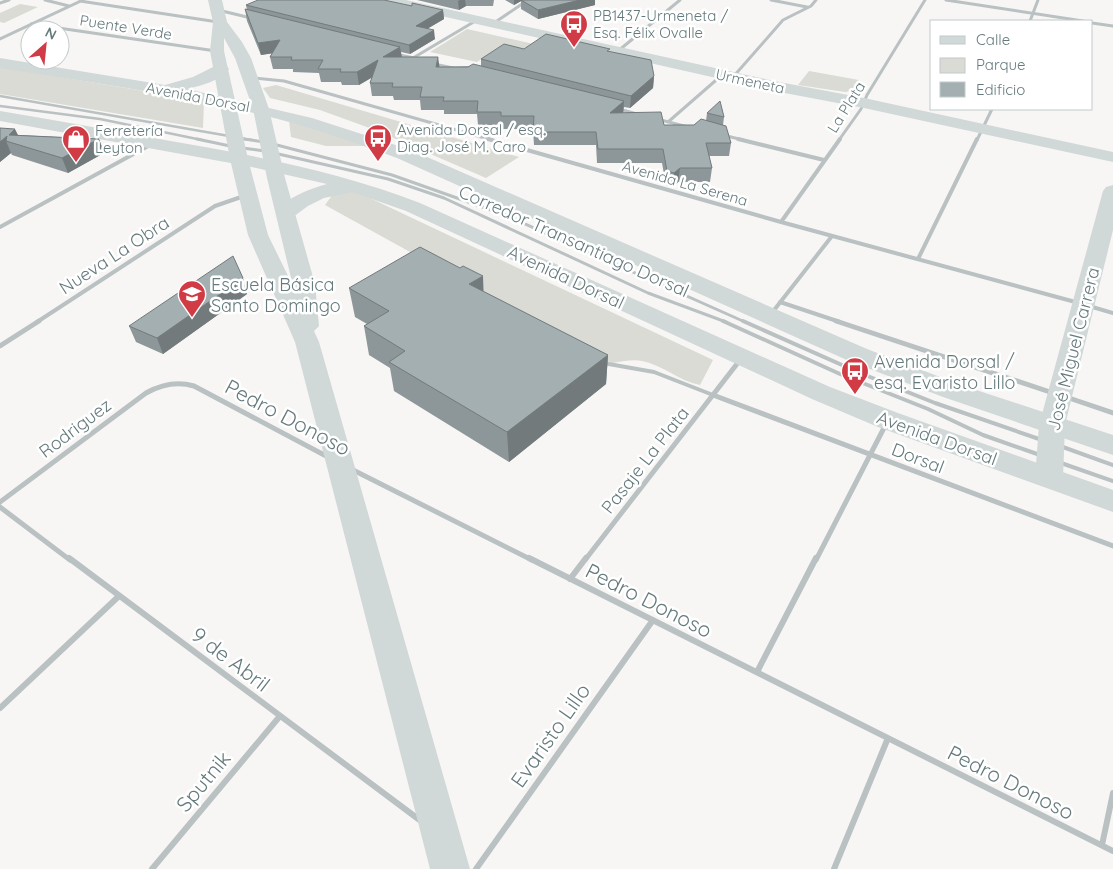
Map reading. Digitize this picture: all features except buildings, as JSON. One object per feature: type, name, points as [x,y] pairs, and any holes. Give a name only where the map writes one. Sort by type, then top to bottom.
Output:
[{"type":"main road","name":"Urmeneta","points":[[388,0],[728,76],[864,103],[1113,157]]},
{"type":"main road","points":[[217,11],[217,51],[247,195],[260,244],[289,300],[307,342],[434,831],[450,869]]},
{"type":"main road","points":[[217,11],[240,50],[252,78],[304,284],[307,342]]},
{"type":"main road","name":"Avenida Dorsal","points":[[0,63],[163,89],[260,109],[346,133],[404,154],[775,309],[904,373],[1050,451],[1113,501]]},
{"type":"main road","points":[[163,89],[194,83],[221,69]]},
{"type":"main road","name":"Avenida Dorsal","points":[[0,116],[153,143],[237,147],[270,153],[413,207],[742,358],[888,420],[1050,451],[1113,445]]},
{"type":"main road","points":[[286,214],[299,202],[312,196],[337,188],[357,186]]},
{"type":"main road","name":"José Miguel Carrera","points":[[1050,451],[1060,395],[1113,191]]},
{"type":"street","points":[[0,4],[9,0]]},
{"type":"street","points":[[45,0],[69,6]]},
{"type":"street","points":[[413,58],[528,0]]},
{"type":"street","points":[[617,51],[680,0]]},
{"type":"street","points":[[770,0],[808,7]]},
{"type":"street","points":[[668,122],[728,76],[783,20],[808,7],[816,0]]},
{"type":"street","name":"La Plata","points":[[781,222],[864,103],[926,0]]},
{"type":"street","points":[[946,0],[1076,20]]},
{"type":"street","points":[[1030,20],[1038,0]]},
{"type":"street","points":[[39,20],[82,1],[217,11],[260,20]]},
{"type":"street","points":[[1093,23],[1113,26]]},
{"type":"street","points":[[0,39],[20,29]]},
{"type":"street","name":"Puente Verde","points":[[70,30],[217,51]]},
{"type":"street","points":[[394,54],[421,60]]},
{"type":"street","points":[[429,62],[456,69]]},
{"type":"street","name":"Avenida La Serena","points":[[252,78],[284,81],[781,222],[1113,313]]},
{"type":"street","points":[[610,107],[639,114]]},
{"type":"street","points":[[918,259],[984,129],[992,110]]},
{"type":"street","points":[[648,117],[697,129]]},
{"type":"street","points":[[716,134],[824,160]]},
{"type":"street","points":[[0,227],[153,143]]},
{"type":"street","name":"Nueva La Obra","points":[[0,346],[215,206],[247,195]]},
{"type":"street","points":[[775,309],[832,236]]},
{"type":"street","name":"Avenida Dorsal","points":[[775,309],[1060,395],[1113,413]]},
{"type":"street","name":"Pasaje La Plata","points":[[570,579],[742,358]]},
{"type":"street","name":"Pedro Donoso","points":[[170,383],[194,386],[340,464],[1113,851]]},
{"type":"street","name":"Rodriguez","points":[[0,502],[146,393],[170,383]]},
{"type":"street","name":"Dorsal","points":[[713,394],[1113,546]]},
{"type":"street","points":[[757,672],[888,420]]},
{"type":"street","name":"9 de Abril","points":[[0,507],[434,831]]},
{"type":"street","points":[[0,708],[119,596]]},
{"type":"street","name":"Evaristo Lillo","points":[[476,869],[653,620]]},
{"type":"street","name":"Sputnik","points":[[152,869],[280,716]]},
{"type":"street","points":[[834,869],[888,738]]},
{"type":"street","points":[[1102,845],[1113,794]]},
{"type":"lane","points":[[0,96],[237,147]]},
{"type":"lane","points":[[0,106],[66,113],[165,131],[198,140],[237,147]]},
{"type":"lane","name":"Corredor Transantiago Dorsal","points":[[270,153],[308,152],[392,175],[505,215],[860,373],[1050,451],[1113,481]]},
{"type":"lane","name":"Corredor Transantiago Dorsal","points":[[270,153],[380,177],[444,198],[648,293],[729,323],[826,368],[928,409],[983,435],[1113,465]]},
{"type":"lane","points":[[597,360],[614,366],[654,372],[713,394]]},
{"type":"green space","points":[[20,4],[38,7],[4,23],[0,22],[0,13]]},
{"type":"green space","points":[[467,29],[534,44],[516,56],[494,51],[477,62],[430,52]]},
{"type":"green space","points":[[0,67],[204,101],[203,128],[0,94]]},
{"type":"green space","points":[[809,71],[859,80],[852,91],[845,92],[798,85]]},
{"type":"green space","points":[[276,85],[519,157],[486,178],[375,130],[320,110],[270,98],[263,88]]},
{"type":"green space","points":[[289,121],[328,132],[366,146],[326,146],[291,137]]},
{"type":"green space","points":[[355,191],[713,360],[700,385],[642,361],[631,360],[611,363],[325,205],[333,194]]},
{"type":"place","name":"PB1437-Urmeneta / Esq. Félix Ovalle","points":[[574,48]]},
{"type":"place","name":"Avenida Dorsal / esq. Diag. José M. Caro","points":[[378,162]]},
{"type":"place","name":"Ferretería Leyton","points":[[76,163]]},
{"type":"place","name":"Escuela Básica Santo Domingo","points":[[192,318]]},
{"type":"place","name":"Avenida Dorsal / esq. Evaristo Lillo","points":[[855,395]]}]
